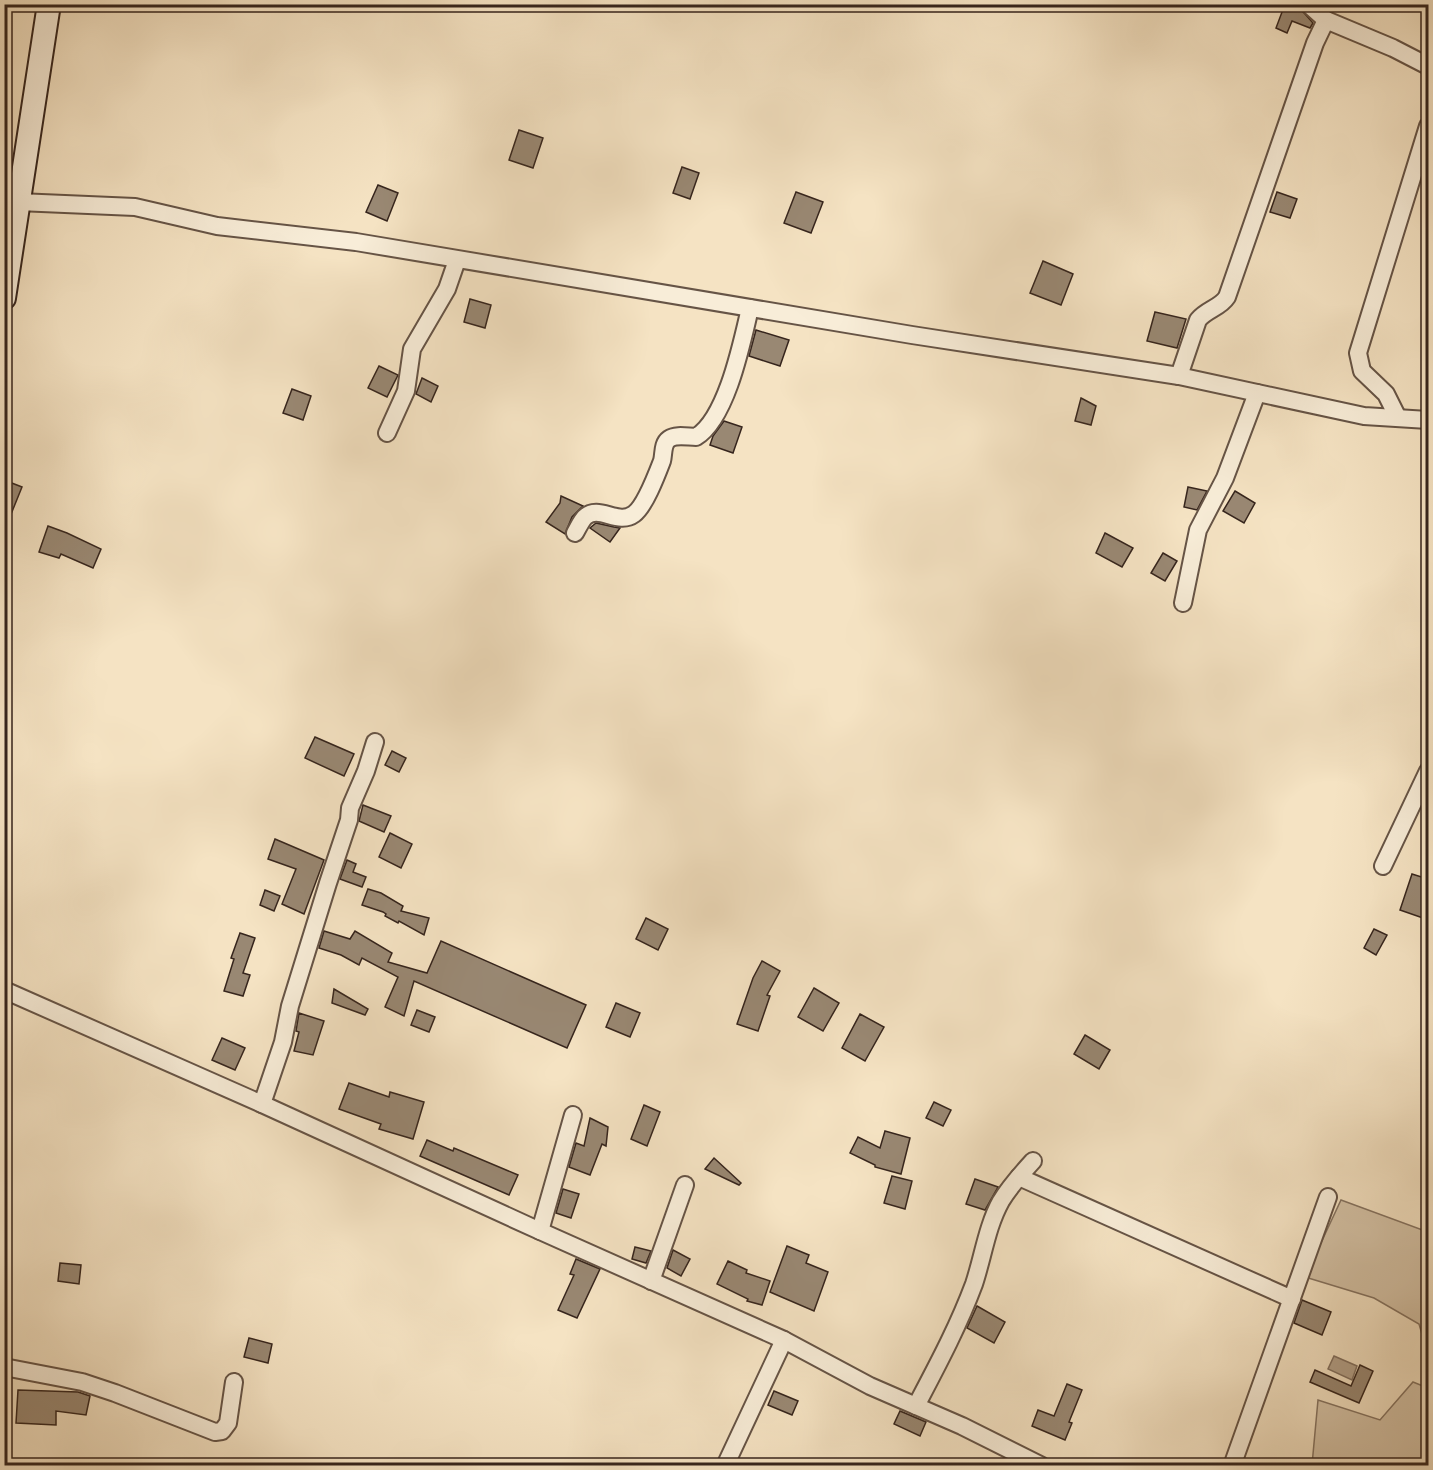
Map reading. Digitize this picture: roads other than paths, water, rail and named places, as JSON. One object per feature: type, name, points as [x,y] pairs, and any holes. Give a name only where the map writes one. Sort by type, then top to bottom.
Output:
[{"type":"street","points":[[4,298],[9,243],[18,202],[49,4]]},
{"type":"street","points":[[1308,4],[1326,20],[1393,48],[1428,66]]},
{"type":"street","points":[[1179,376],[1198,321],[1204,313],[1222,304],[1227,297],[1315,43],[1326,20]]},
{"type":"street","points":[[1398,418],[1386,394],[1362,370],[1358,353],[1428,126]]},
{"type":"street","points":[[18,202],[135,207],[217,226],[356,242],[750,308],[1179,376],[1364,416],[1428,420]]},
{"type":"street","points":[[387,433],[406,391],[412,349],[447,289],[457,260]]},
{"type":"street","points":[[575,533],[586,517],[591,514],[625,519],[633,515],[640,507],[669,439],[678,436],[696,437],[709,426],[716,415],[736,363],[750,308]]},
{"type":"street","points":[[1183,603],[1198,530],[1225,478],[1257,393]]},
{"type":"street","points":[[262,1104],[283,1042],[290,1006],[349,820],[350,808],[366,771],[375,742]]},
{"type":"street","points":[[1383,866],[1428,771]]},
{"type":"street","points":[[4,990],[784,1340],[870,1386],[1042,1466]]},
{"type":"street","points":[[540,1232],[573,1115]]},
{"type":"street","points":[[916,1406],[947,1347],[974,1285],[993,1220],[1001,1201],[1033,1161]]},
{"type":"street","points":[[1018,1177],[1292,1299]]},
{"type":"street","points":[[651,1281],[685,1185]]},
{"type":"street","points":[[1232,1466],[1328,1197]]},
{"type":"street","points":[[725,1466],[784,1340]]},
{"type":"street","points":[[4,1367],[82,1382],[215,1432],[222,1431],[228,1423],[234,1382]]}]
